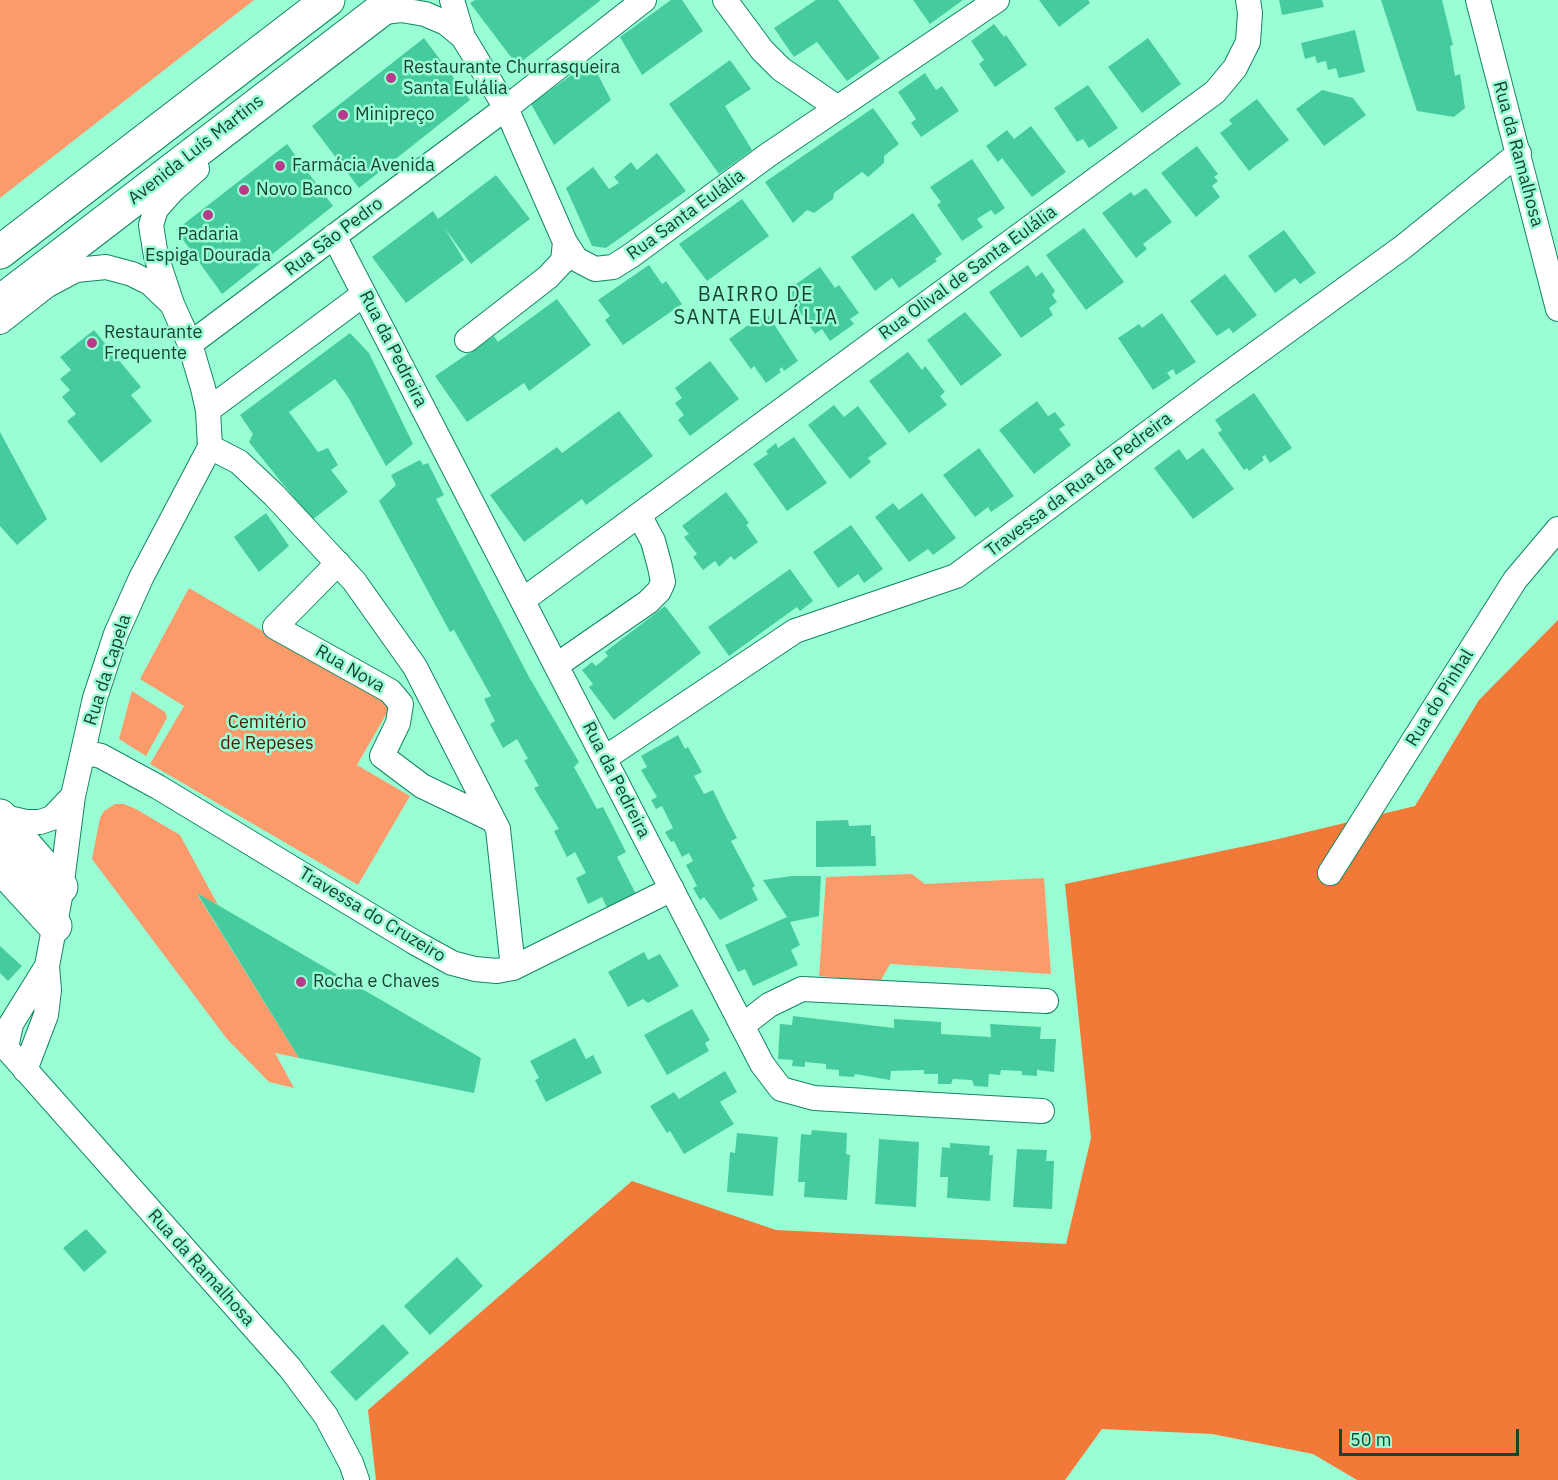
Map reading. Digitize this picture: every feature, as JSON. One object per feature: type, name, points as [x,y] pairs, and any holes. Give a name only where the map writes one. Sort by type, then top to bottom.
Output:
[{"type":"main road","points":[[0,252],[328,0]]},
{"type":"main road","name":"Avenida Luís Martins","points":[[0,302],[385,7]]},
{"type":"main road","points":[[0,816],[59,904]]},
{"type":"main road","points":[[0,866],[59,904]]},
{"type":"street","points":[[452,0],[463,37]]},
{"type":"street","name":"Rua São Pedro","points":[[190,344],[506,108],[644,0]]},
{"type":"street","points":[[725,0],[756,43],[775,62],[838,108]]},
{"type":"street","name":"Rua Santa Eulália","points":[[463,37],[506,108],[565,242],[576,259],[595,269],[613,267],[838,108],[997,0]]},
{"type":"street","name":"Rua Olival de Santa Eulália","points":[[523,600],[1215,92],[1235,68],[1248,42],[1250,13],[1248,0]]},
{"type":"street","name":"Rua da Ramalhosa","points":[[1478,0],[1558,309]]},
{"type":"street","points":[[385,7],[425,14],[446,23],[463,37]]},
{"type":"street","points":[[244,114],[224,149],[172,191],[156,209],[151,225],[156,256],[172,304],[190,344],[208,410],[210,447],[239,462],[338,563],[354,581],[415,667],[498,829],[513,968]]},
{"type":"street","name":"Travessa da Rua da Pedreira","points":[[605,758],[795,631],[956,576],[1403,247],[1519,153]]},
{"type":"street","name":"Rua da Pedreira","points":[[334,236],[742,1026],[762,1064],[781,1089],[814,1098],[1042,1111]]},
{"type":"street","points":[[466,340],[548,278],[563,261],[565,242]]},
{"type":"street","points":[[0,322],[46,286],[76,270],[86,268],[106,267],[132,274],[150,283],[172,304]]},
{"type":"street","points":[[208,410],[364,294]]},
{"type":"street","name":"Rua da Capela","points":[[3,1045],[11,1024],[47,966],[59,904],[73,796],[95,698],[116,634],[141,578],[210,447]]},
{"type":"street","points":[[557,665],[648,602],[659,591],[663,582],[660,567],[653,541],[639,515]]},
{"type":"street","name":"Rua do Pinhal","points":[[1330,873],[1515,580],[1558,529]]},
{"type":"street","name":"Rua Nova","points":[[338,563],[275,627],[390,691],[401,704],[398,723],[382,756],[422,786],[494,820]]},
{"type":"street","name":"Travessa do Cruzeiro","points":[[83,752],[101,756],[158,787],[452,963],[490,970],[513,968],[672,889]]},
{"type":"street","points":[[0,816],[26,822],[40,822],[52,818],[73,796]]},
{"type":"street","points":[[0,842],[46,893],[59,904]]},
{"type":"street","points":[[25,1070],[38,1042],[46,1015],[50,990],[47,966]]},
{"type":"street","points":[[742,1026],[769,1005],[802,989],[1046,1001]]},
{"type":"street","name":"Rua da Ramalhosa","points":[[3,1045],[290,1368],[326,1416],[351,1463],[357,1480]]},
{"type":"green space","points":[[0,0],[254,0],[0,198]]},
{"type":"green space","name":"Cemitério de Repeses","points":[[189,588],[391,706],[357,765],[410,796],[358,885],[150,764],[184,706],[140,679]]},
{"type":"green space","points":[[132,691],[165,712],[167,718],[146,756],[119,739]]},
{"type":"green space","points":[[115,804],[124,804],[136,809],[180,835],[218,905],[197,894],[299,1058],[275,1053],[294,1088],[269,1082],[227,1039],[92,859],[100,818],[104,811]]},
{"type":"green space","points":[[912,874],[925,884],[1044,878],[1051,974],[890,964],[880,982],[819,976],[826,877]]},
{"type":"shaded area","points":[[1558,620],[1558,1480],[1357,1480],[1313,1454],[1212,1434],[1102,1429],[1065,1480],[376,1480],[368,1410],[632,1181],[776,1230],[1066,1244],[1091,1138],[1065,884],[1274,840],[1415,806],[1479,700]]},
{"type":"building","points":[[475,0],[601,0],[517,65],[470,3]]},
{"type":"building","points":[[671,0],[682,0],[703,31],[642,75],[620,37]]},
{"type":"building","points":[[816,0],[838,0],[880,58],[847,81],[817,42],[794,57],[774,28]]},
{"type":"building","points":[[913,0],[963,0],[930,24]]},
{"type":"building","points":[[1039,0],[1088,0],[1090,3],[1059,27]]},
{"type":"building","points":[[1279,0],[1322,0],[1324,7],[1282,15]]},
{"type":"building","points":[[1381,0],[1442,0],[1453,45],[1450,46],[1455,76],[1460,74],[1465,108],[1454,117],[1417,111]]},
{"type":"building","points":[[994,24],[1004,37],[1006,35],[1027,65],[995,87],[979,64],[984,60],[971,41]]},
{"type":"building","points":[[1355,30],[1365,72],[1339,78],[1336,68],[1328,70],[1326,61],[1317,63],[1315,56],[1305,59],[1301,43]]},
{"type":"building","points":[[424,38],[470,100],[359,188],[312,126]]},
{"type":"building","points":[[1148,38],[1181,84],[1142,113],[1108,67]]},
{"type":"building","points":[[730,60],[751,89],[725,106],[752,150],[719,174],[669,104]]},
{"type":"building","points":[[591,61],[611,100],[554,145],[531,104]]},
{"type":"building","points":[[925,73],[936,90],[942,86],[959,111],[921,137],[911,123],[916,119],[898,92]]},
{"type":"building","points":[[1088,85],[1118,128],[1089,148],[1083,139],[1077,142],[1054,108]]},
{"type":"building","points":[[1322,90],[1353,98],[1366,115],[1324,146],[1296,109]]},
{"type":"building","points":[[1257,99],[1289,140],[1249,171],[1220,133],[1232,124],[1229,120]]},
{"type":"building","points":[[873,108],[899,144],[884,156],[884,163],[868,177],[862,172],[834,193],[833,199],[814,213],[807,210],[793,223],[765,182]]},
{"type":"building","points":[[1031,126],[1066,172],[1032,197],[1002,158],[998,162],[986,146],[1007,130],[1014,139]]},
{"type":"building","points":[[287,144],[333,206],[222,294],[176,230]]},
{"type":"building","points":[[1197,146],[1218,174],[1214,177],[1218,181],[1212,186],[1220,197],[1196,217],[1161,173]]},
{"type":"building","points":[[657,153],[686,191],[606,248],[592,246],[566,188],[593,167],[609,189],[619,183],[614,177],[631,162],[637,170]]},
{"type":"building","points":[[972,159],[1005,208],[995,215],[991,210],[977,219],[983,227],[962,241],[937,205],[941,202],[930,187]]},
{"type":"building","points":[[496,175],[530,219],[471,264],[444,227],[464,260],[406,303],[372,257],[433,211],[438,219]]},
{"type":"building","points":[[1146,188],[1172,222],[1143,244],[1147,249],[1136,258],[1102,213],[1131,192],[1134,196]]},
{"type":"building","points":[[742,199],[769,236],[707,281],[679,244]]},
{"type":"building","points":[[913,213],[942,254],[935,259],[937,261],[899,288],[892,278],[875,291],[851,257]]},
{"type":"building","points":[[1084,228],[1124,282],[1086,310],[1046,255]]},
{"type":"building","points":[[1284,230],[1316,273],[1300,284],[1295,278],[1275,293],[1248,256]]},
{"type":"building","points":[[649,265],[662,284],[666,281],[682,304],[623,345],[605,320],[610,316],[598,300]]},
{"type":"building","points":[[1028,265],[1036,277],[1042,272],[1055,291],[1052,295],[1057,302],[1049,308],[1053,315],[1021,338],[989,292]]},
{"type":"building","points":[[820,267],[835,288],[839,285],[859,313],[850,319],[854,324],[830,341],[822,329],[815,334],[788,295],[794,290],[792,287]]},
{"type":"building","points":[[1225,274],[1257,315],[1233,333],[1229,328],[1217,336],[1190,301]]},
{"type":"building","points":[[557,299],[591,345],[529,391],[524,383],[467,422],[435,376],[494,336],[498,342]]},
{"type":"building","points":[[766,312],[798,361],[784,371],[782,367],[779,370],[781,372],[766,383],[754,366],[751,369],[729,339]]},
{"type":"building","points":[[965,312],[1002,355],[961,386],[927,340]]},
{"type":"building","points":[[1162,313],[1196,362],[1176,375],[1173,369],[1167,373],[1171,378],[1153,390],[1118,338],[1139,324],[1142,328]]},
{"type":"building","points":[[94,330],[141,387],[131,395],[152,421],[101,463],[67,421],[76,414],[62,397],[70,390],[60,379],[71,370],[60,357]]},
{"type":"building","points":[[350,333],[369,353],[413,444],[386,466],[348,397],[335,379],[289,412],[318,452],[328,448],[338,465],[331,470],[348,492],[312,520],[249,442],[253,434],[240,415]]},
{"type":"building","points":[[908,352],[922,370],[925,366],[945,392],[940,396],[947,405],[909,433],[869,381]]},
{"type":"building","points":[[710,361],[739,399],[690,436],[678,420],[684,415],[675,403],[682,398],[675,388]]},
{"type":"building","points":[[1254,393],[1292,448],[1270,463],[1265,455],[1262,457],[1264,460],[1249,471],[1247,468],[1244,470],[1218,433],[1222,430],[1215,420]]},
{"type":"building","points":[[1037,401],[1048,416],[1055,412],[1065,425],[1059,429],[1071,445],[1034,474],[999,430]]},
{"type":"building","points":[[834,405],[844,417],[858,406],[887,444],[868,458],[871,462],[850,479],[808,425]]},
{"type":"building","points":[[619,411],[653,456],[586,505],[582,499],[524,542],[490,495],[557,447],[562,453]]},
{"type":"building","points":[[0,432],[47,519],[17,545],[0,526]]},
{"type":"building","points":[[794,437],[827,483],[787,511],[753,464],[768,454],[766,451],[776,443],[778,448]]},
{"type":"building","points":[[979,448],[1014,496],[991,512],[988,507],[975,517],[943,475]]},
{"type":"building","points":[[1203,448],[1234,489],[1193,519],[1154,468],[1179,449],[1187,460]]},
{"type":"building","points":[[420,460],[423,465],[428,463],[444,495],[436,499],[529,677],[579,762],[574,767],[597,809],[603,807],[626,852],[617,857],[636,894],[607,908],[602,897],[588,904],[576,878],[586,873],[575,852],[567,857],[554,831],[559,829],[534,788],[539,786],[524,760],[528,759],[517,739],[503,748],[490,724],[495,721],[484,699],[491,696],[454,630],[450,632],[379,501],[396,485],[391,475]]},
{"type":"building","points":[[726,492],[749,523],[746,525],[758,542],[734,560],[731,556],[719,567],[715,561],[703,570],[693,557],[697,554],[684,537],[689,534],[682,526]]},
{"type":"building","points":[[922,493],[956,538],[933,555],[928,549],[909,562],[875,517],[893,503],[899,510]]},
{"type":"building","points":[[266,513],[289,546],[259,572],[234,537]]},
{"type":"building","points":[[851,525],[883,569],[864,583],[858,574],[838,588],[813,552]]},
{"type":"building","points":[[790,569],[813,601],[800,611],[797,607],[729,656],[708,627]]},
{"type":"building","points":[[665,606],[701,653],[614,720],[589,687],[593,684],[582,670],[592,662],[596,666],[608,656],[605,652]]},
{"type":"building","points":[[678,735],[685,749],[688,747],[702,772],[694,776],[704,794],[713,790],[737,838],[731,841],[755,886],[752,888],[758,900],[720,920],[704,897],[700,900],[693,888],[697,886],[686,865],[693,861],[689,853],[682,857],[674,841],[671,842],[665,832],[673,828],[662,806],[656,809],[651,800],[657,797],[641,770],[647,767],[641,756]]},
{"type":"building","points":[[848,820],[849,826],[871,825],[871,836],[875,836],[876,866],[816,867],[816,821]]},
{"type":"building","points":[[792,876],[821,876],[819,916],[790,922],[800,945],[791,950],[798,965],[753,986],[745,969],[738,972],[725,945],[787,917],[763,880]]},
{"type":"building","name":"Rocha e Chaves","points":[[197,893],[481,1058],[474,1093],[299,1058]]},
{"type":"building","points":[[0,946],[22,966],[8,981],[0,973]]},
{"type":"building","points":[[644,952],[648,960],[660,954],[679,986],[648,1003],[643,999],[628,1007],[608,972]]},
{"type":"building","points":[[692,1009],[710,1040],[705,1043],[709,1051],[667,1075],[644,1035]]},
{"type":"building","points":[[793,1016],[894,1028],[894,1019],[941,1022],[941,1034],[991,1037],[990,1024],[1041,1027],[1040,1039],[1056,1039],[1054,1072],[1037,1070],[1037,1076],[1022,1075],[1022,1071],[1001,1070],[1000,1075],[989,1074],[988,1087],[974,1086],[972,1080],[953,1079],[951,1084],[938,1084],[938,1074],[924,1074],[924,1070],[891,1071],[890,1080],[855,1074],[854,1077],[839,1076],[839,1070],[826,1069],[826,1064],[805,1062],[805,1067],[792,1066],[793,1060],[778,1059],[780,1024],[792,1025]]},
{"type":"building","points":[[575,1038],[586,1059],[593,1055],[602,1073],[546,1102],[535,1080],[539,1078],[530,1061]]},
{"type":"building","points":[[725,1071],[737,1092],[720,1102],[734,1124],[684,1154],[670,1131],[667,1133],[650,1106],[674,1092],[679,1099]]},
{"type":"building","points":[[812,1130],[847,1133],[846,1154],[850,1155],[847,1200],[804,1197],[805,1182],[798,1182],[801,1134],[811,1135]]},
{"type":"building","points":[[737,1133],[778,1137],[773,1196],[727,1192],[730,1152],[735,1153]]},
{"type":"building","points":[[879,1139],[919,1142],[916,1207],[875,1204]]},
{"type":"building","points":[[950,1143],[990,1146],[989,1155],[993,1155],[990,1201],[947,1198],[948,1177],[940,1177],[942,1147],[950,1148]]},
{"type":"building","points":[[1017,1149],[1047,1150],[1046,1161],[1054,1161],[1052,1209],[1013,1207]]},
{"type":"building","points":[[86,1229],[107,1252],[84,1272],[63,1248]]},
{"type":"building","points":[[457,1257],[483,1286],[430,1335],[404,1306]]},
{"type":"building","points":[[383,1324],[409,1353],[356,1401],[330,1372]]},
{"type":"place","name":"Restaurante Churrasqueira Santa Eulália","points":[[391,78]]},
{"type":"place","name":"Minipreço","points":[[343,115]]},
{"type":"place","name":"Farmácia Avenida","points":[[280,166]]},
{"type":"place","name":"Novo Banco","points":[[244,190]]},
{"type":"place","name":"Padaria Espiga Dourada","points":[[208,215]]},
{"type":"place","name":"Restaurante Frequente","points":[[92,343]]},
{"type":"place","name":"Rocha e Chaves","points":[[301,982]]},
{"type":"district","name":"BAIRRO DE SANTA EULÁLIA","points":[[756,306]]}]
